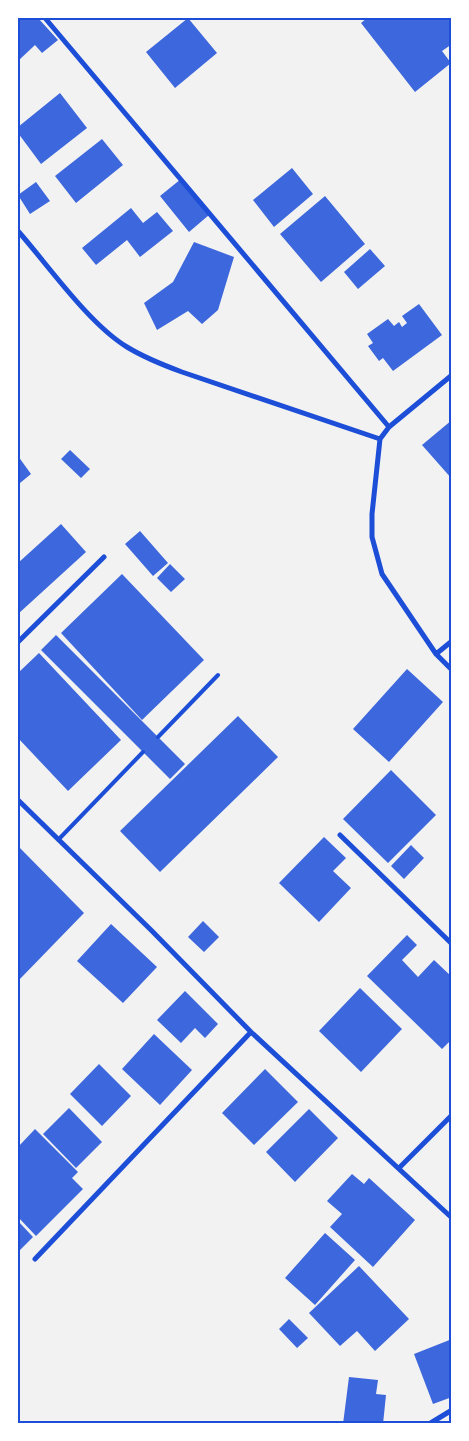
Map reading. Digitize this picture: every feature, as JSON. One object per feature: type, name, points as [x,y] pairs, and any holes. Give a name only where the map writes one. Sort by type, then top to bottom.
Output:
[{"type":"street","points":[[45,18],[389,427]]},
{"type":"street","points":[[18,230],[101,326],[126,346],[152,361],[182,372],[380,439]]},
{"type":"street","points":[[452,376],[389,427],[380,439],[372,514],[372,537],[382,574],[436,654],[452,670]]},
{"type":"street","points":[[18,642],[104,557]]},
{"type":"street","points":[[436,654],[452,641]]},
{"type":"street","points":[[18,800],[251,1032],[452,1218]]},
{"type":"street","points":[[340,835],[452,944]]},
{"type":"street","points":[[36,1259],[251,1032]]},
{"type":"street","points":[[399,1168],[452,1115]]},
{"type":"street","points":[[429,1424],[452,1410]]},
{"type":"lane","points":[[158,737],[218,675]]},
{"type":"lane","points":[[59,839],[143,752]]},
{"type":"building","points":[[18,18],[38,18],[58,40],[42,53],[35,45],[18,61]]},
{"type":"building","points":[[188,18],[217,53],[175,88],[146,52]]},
{"type":"building","points":[[367,18],[447,18],[452,24],[452,44],[442,51],[451,63],[415,92],[361,23]]},
{"type":"building","points":[[60,93],[87,128],[41,164],[18,133],[18,127]]},
{"type":"building","points":[[102,139],[123,165],[76,203],[55,176]]},
{"type":"building","points":[[292,168],[313,194],[274,227],[253,200]]},
{"type":"building","points":[[181,179],[209,215],[189,232],[160,196]]},
{"type":"building","points":[[36,182],[50,201],[30,214],[18,195]]},
{"type":"building","points":[[325,196],[365,244],[321,282],[280,234]]},
{"type":"building","points":[[131,208],[143,223],[157,212],[173,231],[140,257],[127,240],[96,265],[82,248]]},
{"type":"building","points":[[194,242],[234,257],[218,310],[202,324],[188,311],[157,330],[144,303],[173,282]]},
{"type":"building","points":[[370,249],[385,266],[358,289],[344,272]]},
{"type":"building","points":[[419,304],[442,335],[393,371],[383,358],[379,361],[368,346],[373,343],[367,334],[388,319],[394,326],[399,322],[402,327],[407,323],[402,316]]},
{"type":"building","points":[[452,420],[452,479],[422,445]]},
{"type":"building","points":[[70,450],[90,469],[81,478],[61,459]]},
{"type":"building","points":[[18,456],[31,474],[20,483],[18,479]]},
{"type":"building","points":[[61,524],[86,552],[18,614],[18,563]]},
{"type":"building","points":[[140,531],[168,563],[153,576],[125,544]]},
{"type":"building","points":[[170,564],[185,579],[171,592],[157,578]]},
{"type":"building","points":[[122,574],[204,660],[142,720],[61,633]]},
{"type":"building","points":[[56,635],[185,764],[170,779],[41,650]]},
{"type":"building","points":[[39,653],[121,740],[68,791],[18,738],[18,673]]},
{"type":"building","points":[[407,669],[443,702],[389,762],[353,729]]},
{"type":"building","points":[[238,716],[278,757],[160,872],[120,831]]},
{"type":"building","points":[[391,770],[436,815],[388,863],[343,819]]},
{"type":"building","points":[[324,837],[346,858],[333,871],[351,888],[319,922],[279,883]]},
{"type":"building","points":[[411,845],[424,858],[404,879],[391,866]]},
{"type":"building","points":[[18,846],[84,913],[18,981]]},
{"type":"building","points":[[203,921],[219,937],[204,952],[188,937]]},
{"type":"building","points":[[111,924],[157,967],[123,1003],[77,961]]},
{"type":"building","points":[[407,935],[417,945],[402,960],[418,977],[434,960],[452,977],[452,1039],[442,1049],[367,976]]},
{"type":"building","points":[[360,988],[402,1029],[361,1072],[319,1031]]},
{"type":"building","points":[[185,991],[218,1024],[205,1038],[195,1028],[181,1043],[157,1020]]},
{"type":"building","points":[[154,1034],[192,1070],[160,1105],[122,1069]]},
{"type":"building","points":[[99,1064],[131,1096],[102,1126],[70,1094]]},
{"type":"building","points":[[265,1069],[298,1102],[254,1145],[222,1113]]},
{"type":"building","points":[[69,1108],[102,1142],[76,1168],[43,1134]]},
{"type":"building","points":[[309,1109],[338,1138],[295,1182],[266,1152]]},
{"type":"building","points":[[35,1129],[78,1172],[72,1178],[83,1189],[36,1236],[18,1217],[18,1147]]},
{"type":"building","points":[[352,1174],[364,1184],[369,1178],[415,1220],[373,1267],[330,1227],[342,1214],[327,1201]]},
{"type":"building","points":[[18,1221],[33,1237],[18,1252]]},
{"type":"building","points":[[325,1233],[355,1260],[315,1305],[285,1278]]},
{"type":"building","points":[[359,1266],[409,1319],[375,1351],[357,1331],[340,1346],[309,1313]]},
{"type":"building","points":[[289,1319],[308,1338],[297,1348],[279,1329]]},
{"type":"building","points":[[452,1339],[452,1397],[433,1404],[414,1354]]},
{"type":"building","points":[[349,1377],[378,1380],[376,1394],[386,1395],[383,1424],[343,1424]]}]
